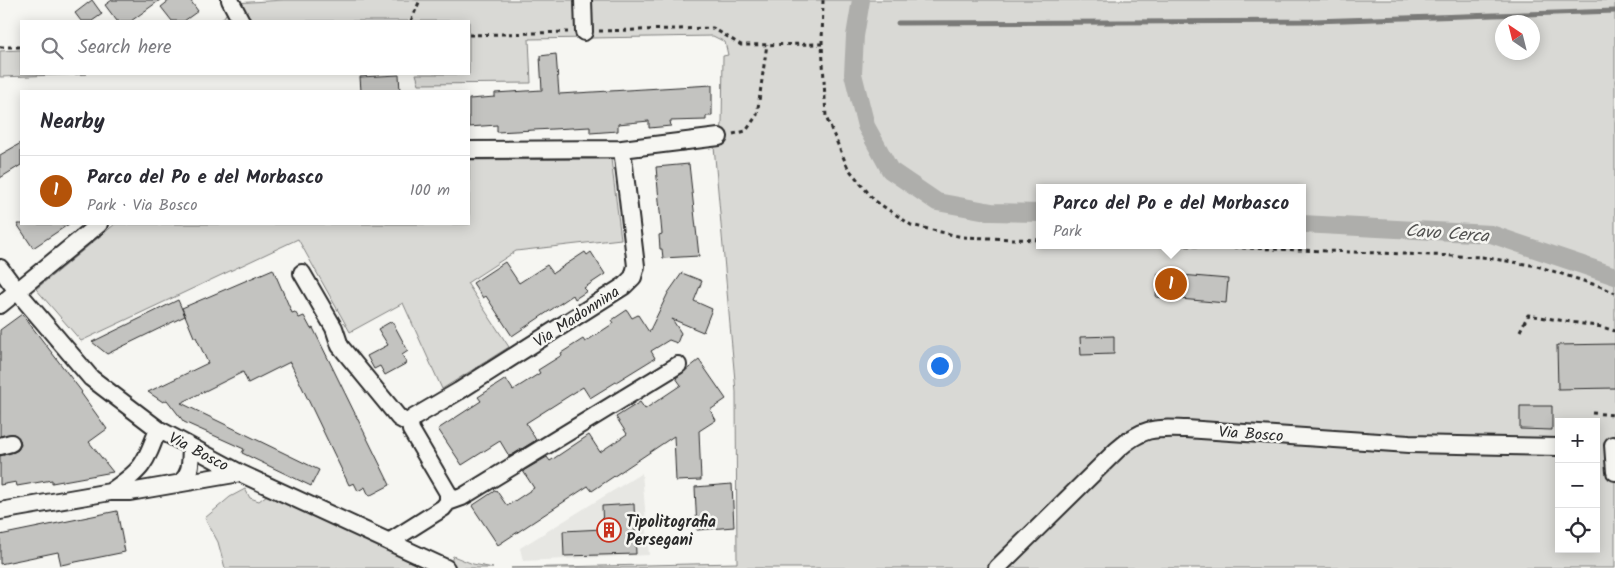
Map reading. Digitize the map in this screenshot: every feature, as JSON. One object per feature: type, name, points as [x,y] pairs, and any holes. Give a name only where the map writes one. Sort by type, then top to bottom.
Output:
[{"type":"street","points":[[230,0],[240,20]]},
{"type":"street","points":[[583,0],[584,32]]},
{"type":"street","points":[[470,150],[622,149],[719,137]]},
{"type":"street","name":"Via Madonnina","points":[[410,424],[413,418],[467,386],[624,286],[633,277],[636,266],[622,149]]},
{"type":"street","points":[[0,305],[98,225]]},
{"type":"street","name":"Via Bosco","points":[[0,268],[17,291],[91,378],[158,429],[240,473],[446,568]]},
{"type":"street","points":[[302,273],[334,328],[340,346],[399,418],[410,424],[411,430],[448,493],[448,502],[444,508],[389,542]]},
{"type":"street","points":[[448,502],[462,497],[678,365]]},
{"type":"street","name":"Via Bosco","points":[[998,568],[1128,440],[1142,432],[1155,428],[1409,444],[1555,448]]},
{"type":"street","points":[[110,492],[132,477],[141,467],[149,456],[158,429]]},
{"type":"street","points":[[1608,446],[1615,472]]},
{"type":"street","points":[[180,483],[188,476],[191,447]]},
{"type":"street","points":[[0,511],[110,492],[130,492],[240,473]]},
{"type":"path","points":[[411,20],[420,0]]},
{"type":"path","points":[[823,0],[822,44],[826,117],[848,168],[874,200],[911,225],[962,238],[1036,240]]},
{"type":"path","points":[[470,35],[713,28],[741,45],[822,44]]},
{"type":"path","points":[[719,137],[746,131],[757,115],[767,44]]},
{"type":"path","points":[[0,47],[20,47]]},
{"type":"path","points":[[1274,249],[1482,257],[1537,266],[1602,287],[1615,294]]},
{"type":"path","points":[[1520,331],[1528,315],[1602,327],[1615,331]]},
{"type":"path","points":[[1592,414],[1615,415]]},
{"type":"shaded area","points":[[284,0],[1615,0],[1615,568],[511,568],[737,563],[736,392],[714,146],[722,125],[723,56],[728,55],[725,42],[713,36],[529,39],[531,83],[419,84],[416,75],[470,75],[470,20],[222,20],[234,3]]},
{"type":"shaded area","points":[[20,50],[20,75],[58,75],[0,77],[0,51]]},
{"type":"shaded area","points":[[611,159],[621,239],[516,251],[467,283],[509,347],[442,389],[403,303],[350,332],[298,239],[81,341],[36,289],[114,225],[470,225],[470,160]]},
{"type":"shaded area","points":[[642,473],[649,555],[523,561],[520,548]]},
{"type":"shaded area","points":[[245,489],[250,498],[259,501],[267,495],[430,568],[225,568],[218,542],[205,518],[230,497]]},
{"type":"shaded area","points":[[453,556],[473,564],[493,568],[449,568]]},
{"type":"building","points":[[92,0],[102,14],[93,20],[80,20],[75,13]]},
{"type":"building","points":[[112,0],[160,0],[132,20],[116,20],[105,5]]},
{"type":"building","points":[[170,0],[190,0],[198,11],[185,20],[171,20],[161,7]]},
{"type":"building","points":[[556,54],[559,94],[712,85],[712,116],[706,116],[706,120],[670,121],[671,126],[649,128],[649,121],[618,124],[618,131],[590,133],[590,127],[497,132],[497,125],[470,127],[470,99],[495,97],[495,93],[542,90],[540,56]]},
{"type":"building","points":[[399,75],[400,90],[361,90],[360,77]]},
{"type":"building","points":[[20,144],[20,166],[0,178],[0,155]]},
{"type":"building","points":[[689,164],[699,256],[663,258],[662,249],[660,249],[659,235],[662,234],[656,167]]},
{"type":"building","points":[[17,224],[68,225],[33,248]]},
{"type":"building","points":[[585,252],[587,255],[591,252],[605,274],[584,288],[587,291],[575,299],[573,295],[512,336],[486,296],[483,298],[473,283],[505,262],[519,283],[547,265],[553,273]]},
{"type":"building","points":[[273,269],[292,313],[295,312],[299,318],[304,316],[311,329],[313,328],[390,485],[369,496],[365,487],[358,491],[354,483],[349,485],[290,362],[248,383],[243,372],[181,403],[319,470],[311,486],[242,453],[244,449],[184,422],[167,400],[163,402],[148,392],[208,363],[196,337],[194,337],[182,308]]},
{"type":"building","points":[[682,273],[702,281],[694,301],[712,309],[703,332],[672,319],[681,333],[677,343],[669,340],[651,351],[655,358],[590,398],[583,387],[526,423],[536,440],[512,455],[509,456],[500,441],[462,465],[438,429],[481,401],[478,397],[506,379],[513,390],[540,373],[538,370],[562,355],[561,353],[583,339],[585,342],[614,323],[612,320],[627,310],[632,318],[638,315],[649,332],[668,293]]},
{"type":"building","points":[[1158,273],[1228,279],[1226,303],[1156,297]]},
{"type":"building","points":[[178,300],[185,316],[107,354],[92,342]]},
{"type":"building","points":[[22,314],[82,392],[107,429],[89,442],[113,472],[52,483],[52,480],[17,486],[16,482],[0,485],[0,456],[18,450],[21,445],[20,440],[14,434],[0,436],[0,330]]},
{"type":"building","points":[[392,321],[408,351],[402,355],[407,363],[385,375],[380,366],[374,369],[367,356],[388,345],[378,329]]},
{"type":"building","points":[[1114,336],[1114,354],[1081,355],[1080,337]]},
{"type":"building","points":[[1615,344],[1615,388],[1558,389],[1557,345]]},
{"type":"building","points":[[699,360],[726,399],[710,410],[716,420],[699,431],[701,480],[676,481],[674,436],[592,491],[588,486],[498,545],[472,506],[496,490],[507,506],[534,488],[523,471],[547,457],[550,461],[589,435],[600,452],[627,434],[616,417],[640,402],[645,409],[681,385],[676,378]]},
{"type":"building","points":[[1520,406],[1552,406],[1552,430],[1520,429]]},
{"type":"building","points":[[732,484],[734,527],[697,530],[695,487]]},
{"type":"building","name":"Tipolitografia Persegani","points":[[634,504],[636,554],[564,556],[563,531],[603,529],[602,506]]},
{"type":"building","points":[[117,511],[125,552],[61,565],[58,552],[0,564],[0,535]]},
{"type":"waterway","name":"Cavo Cerca","points":[[861,0],[855,36],[853,74],[866,126],[890,170],[937,202],[992,212],[1036,213]]},
{"type":"waterway","points":[[898,23],[1314,21],[1615,11]]},
{"type":"waterway","name":"Cavo Cerca","points":[[1306,224],[1491,234],[1615,276]]},
{"type":"place","name":"Parco del Po e del Morbasco","points":[[1171,284]]},
{"type":"place","name":"Tipolitografia Persegani","points":[[609,530]]}]
